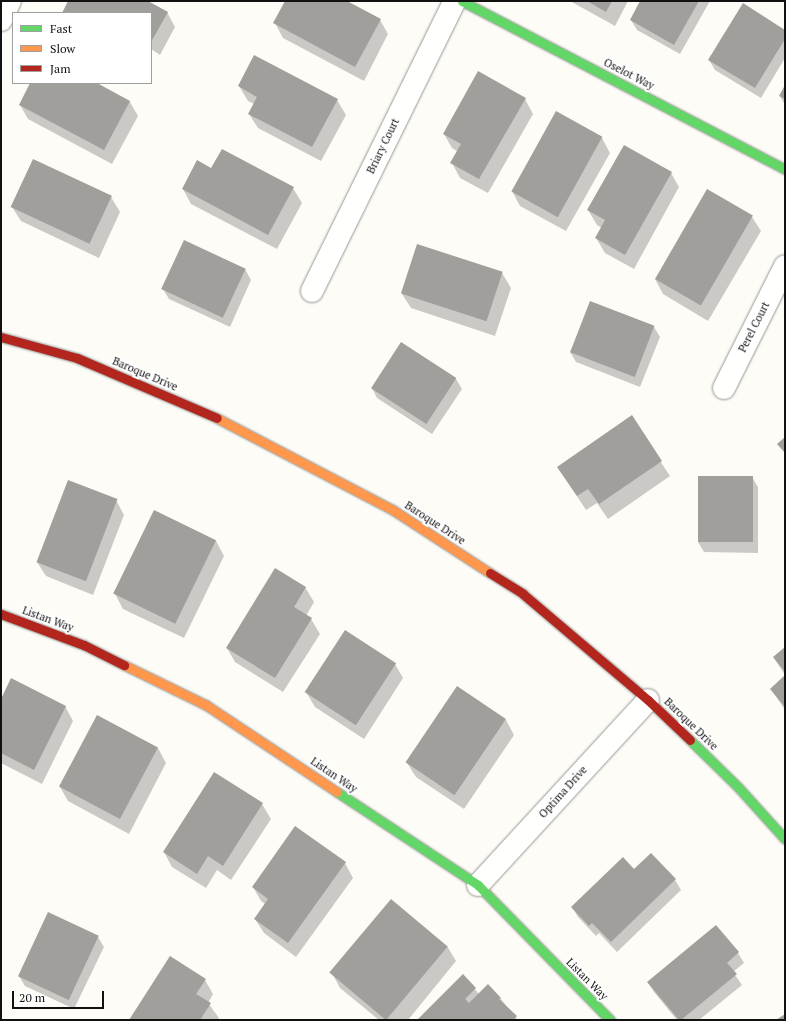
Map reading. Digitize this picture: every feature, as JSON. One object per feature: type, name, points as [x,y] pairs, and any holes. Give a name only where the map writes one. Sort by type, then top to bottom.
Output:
[{"type":"street","points":[[1,20],[10,1]]},
{"type":"street","name":"Briary Court","points":[[312,291],[455,1]]},
{"type":"street","name":"Oselot Way","points":[[462,1],[785,169]]},
{"type":"street","name":"Perel Court","points":[[724,388],[785,266]]},
{"type":"street","name":"Baroque Drive","points":[[1,338],[77,358],[228,423],[393,510],[523,594],[648,700],[738,787],[785,839]]},
{"type":"street","name":"Listan Way","points":[[1,614],[84,645],[206,705],[478,885],[610,1020]]},
{"type":"street","name":"Optima Drive","points":[[478,885],[648,700]]},
{"type":"building","points":[[68,1],[148,1],[168,12],[152,40],[152,12],[62,12]]},
{"type":"building","points":[[285,1],[347,1],[381,19],[355,67],[273,23]]},
{"type":"building","points":[[587,1],[612,1],[606,12]]},
{"type":"building","points":[[640,1],[699,1],[674,45],[630,20]]},
{"type":"building","points":[[743,3],[785,30],[785,39],[755,88],[708,60]]},
{"type":"building","points":[[254,55],[338,99],[312,147],[248,114],[257,97],[238,86]]},
{"type":"building","points":[[478,71],[526,98],[479,179],[450,163],[461,144],[443,134]]},
{"type":"building","points":[[30,84],[99,84],[130,101],[104,150],[19,105]]},
{"type":"building","points":[[785,85],[785,99],[779,96]]},
{"type":"building","points":[[556,111],[602,137],[558,217],[511,191]]},
{"type":"building","points":[[624,145],[672,172],[625,255],[595,238],[605,220],[587,210]]},
{"type":"building","points":[[222,149],[294,187],[268,235],[182,189],[197,160],[211,168]]},
{"type":"building","points":[[33,159],[112,196],[89,244],[11,207]]},
{"type":"building","points":[[707,189],[753,216],[701,306],[655,279]]},
{"type":"building","points":[[184,240],[246,269],[223,318],[161,289]]},
{"type":"building","points":[[417,244],[503,272],[487,321],[401,293]]},
{"type":"building","points":[[590,301],[654,326],[635,377],[570,352]]},
{"type":"building","points":[[401,342],[456,378],[426,424],[371,388]]},
{"type":"building","points":[[632,415],[662,461],[599,504],[588,489],[577,496],[557,467]]},
{"type":"building","points":[[785,437],[785,453],[777,444]]},
{"type":"building","points":[[698,476],[753,476],[753,542],[698,542]]},
{"type":"building","points":[[68,480],[117,499],[86,581],[36,562]]},
{"type":"building","points":[[154,510],[216,540],[175,624],[113,594]]},
{"type":"building","points":[[275,568],[306,587],[294,607],[312,618],[275,678],[226,648]]},
{"type":"building","points":[[345,630],[396,663],[356,725],[305,692]]},
{"type":"building","points":[[785,647],[785,672],[773,657]]},
{"type":"building","points":[[785,675],[785,707],[770,689]]},
{"type":"building","points":[[11,678],[66,706],[34,770],[1,753],[1,699]]},
{"type":"building","points":[[457,686],[506,719],[454,795],[406,762]]},
{"type":"building","points":[[97,715],[158,747],[120,819],[59,787]]},
{"type":"building","points":[[214,772],[263,803],[223,866],[208,856],[197,874],[163,852]]},
{"type":"building","points":[[295,826],[346,862],[288,943],[254,919],[268,899],[252,887]]},
{"type":"building","points":[[651,853],[676,879],[611,942],[592,923],[589,926],[571,907],[623,857],[634,869]]},
{"type":"building","points":[[391,899],[448,947],[386,1020],[329,973]]},
{"type":"building","points":[[48,912],[99,936],[69,1000],[18,976]]},
{"type":"building","points":[[716,925],[739,952],[727,963],[737,974],[681,1020],[679,1020],[647,982]]},
{"type":"building","points":[[170,956],[206,979],[196,994],[211,1003],[200,1020],[129,1020]]},
{"type":"building","points":[[463,974],[476,988],[465,999],[469,1003],[488,984],[501,998],[499,999],[517,1016],[513,1020],[417,1020]]},
{"type":"building","points":[[785,1014],[785,1020],[776,1020]]},
{"type":"traffic: fast","points":[[462,1],[785,169]]},
{"type":"traffic: fast","points":[[690,740],[738,787],[785,839]]},
{"type":"traffic: fast","points":[[337,792],[478,885],[610,1020]]},
{"type":"traffic: slow","points":[[217,418],[393,510],[490,573]]},
{"type":"traffic: slow","points":[[124,665],[206,705],[337,792]]},
{"type":"traffic: jam","points":[[1,337],[77,358],[217,418]]},
{"type":"traffic: jam","points":[[490,573],[523,594],[648,700],[690,740]]},
{"type":"traffic: jam","points":[[1,614],[84,645],[124,665]]}]
